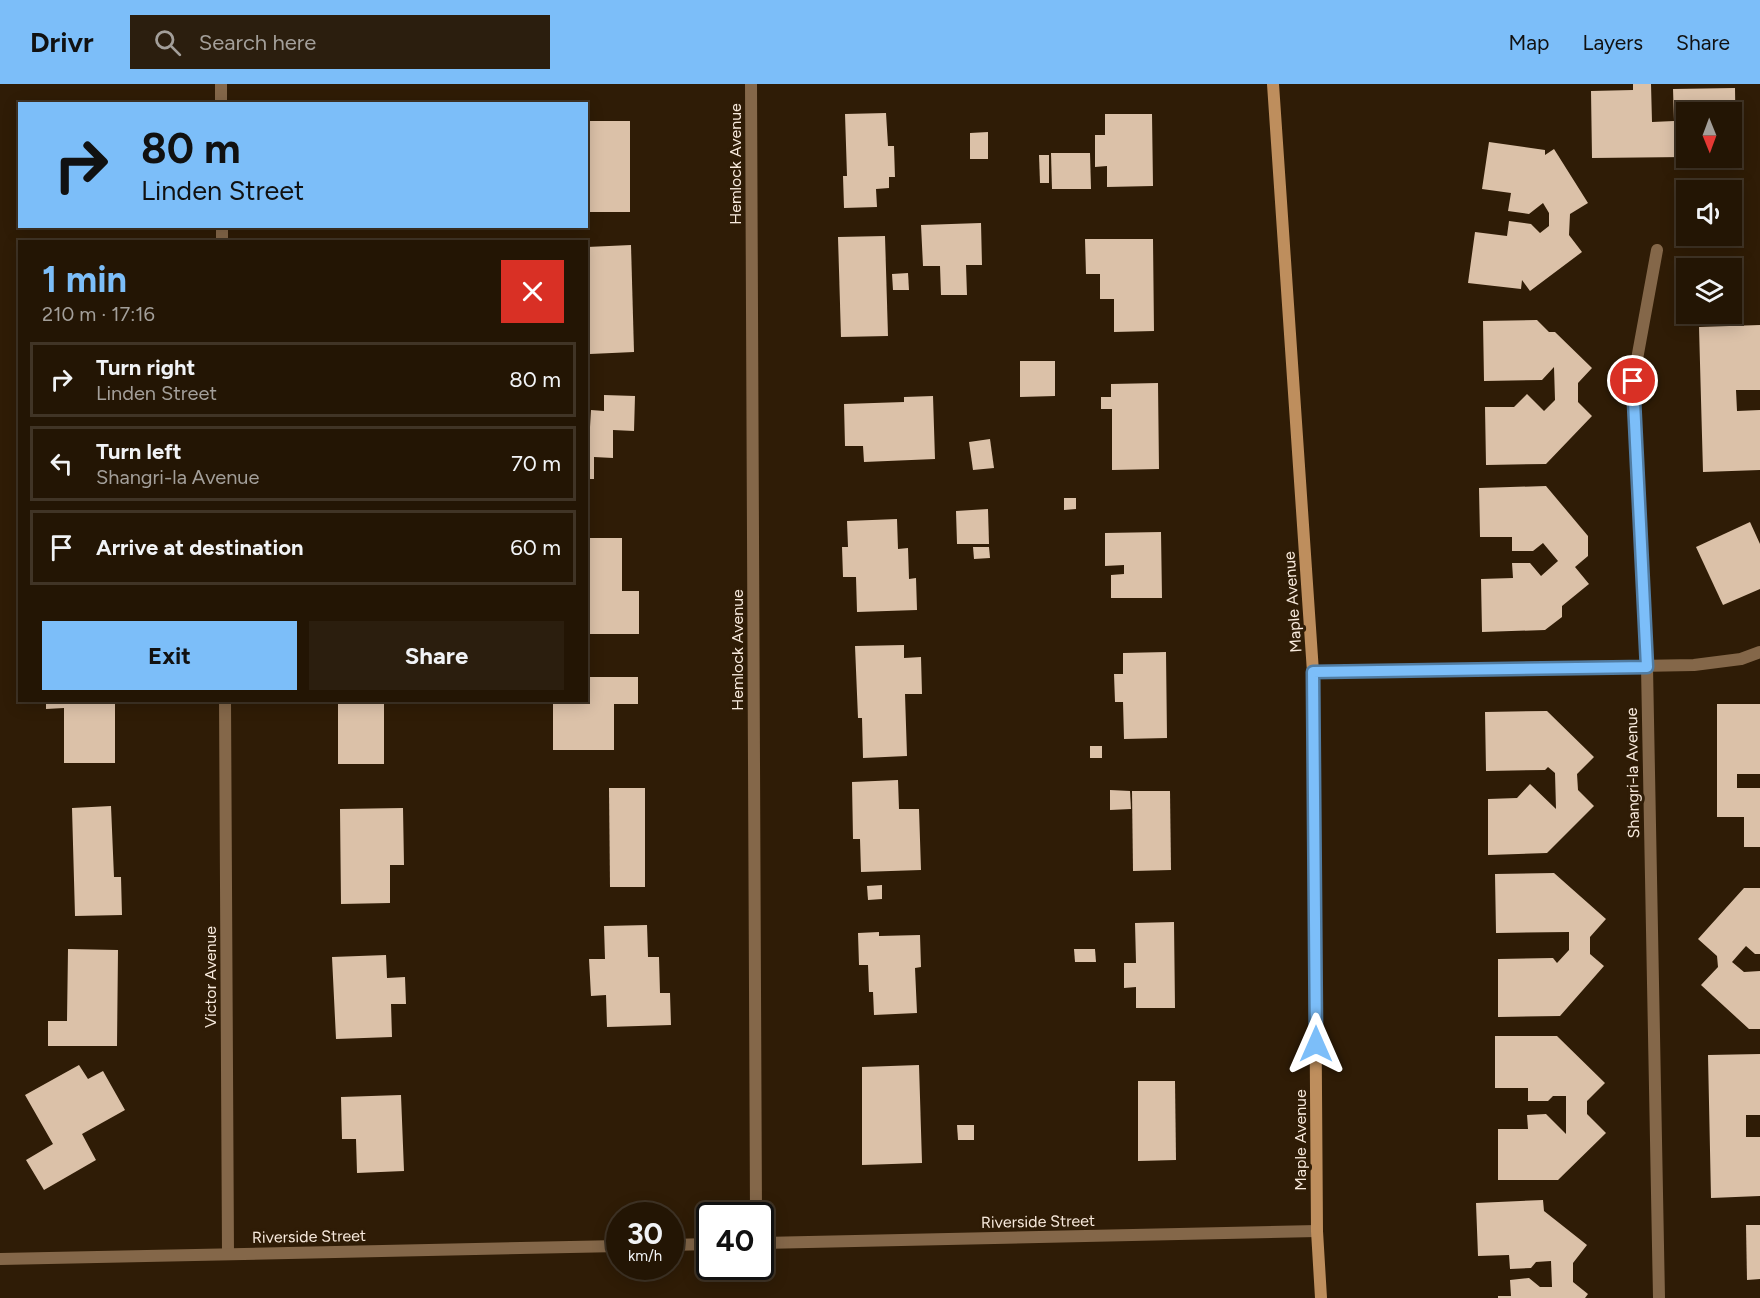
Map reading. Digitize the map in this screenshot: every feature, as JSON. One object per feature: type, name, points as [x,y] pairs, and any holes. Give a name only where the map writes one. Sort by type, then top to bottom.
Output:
[{"type":"street","points":[[221,84],[221,102]]},
{"type":"street","name":"Hemlock Avenue","points":[[752,84],[756,1202]]},
{"type":"street","name":"Maple Avenue","points":[[1273,84],[1313,672],[1317,1231],[1321,1298]]},
{"type":"street","name":"Shangri-la Avenue","points":[[1657,250],[1633,381],[1647,667],[1659,1298]]},
{"type":"street","points":[[1313,672],[1694,665],[1741,659],[1760,652]]},
{"type":"street","name":"Victor Avenue","points":[[225,702],[228,1254]]},
{"type":"street","name":"Riverside Street","points":[[774,1243],[1317,1231]]},
{"type":"street","name":"Riverside Street","points":[[0,1259],[606,1246]]},
{"type":"building","points":[[1633,84],[1651,84],[1652,122],[1674,121],[1673,89],[1735,88],[1735,102],[1676,102],[1676,157],[1592,158],[1591,91],[1633,90]]},
{"type":"building","points":[[886,113],[888,146],[894,146],[895,177],[889,177],[889,188],[876,189],[877,207],[844,208],[843,176],[847,176],[845,114]]},
{"type":"building","points":[[1105,114],[1152,114],[1153,186],[1107,187],[1107,166],[1095,167],[1095,135],[1105,135]]},
{"type":"building","points":[[588,121],[630,121],[630,212],[588,212]]},
{"type":"building","points":[[988,132],[988,159],[970,159],[970,133]]},
{"type":"building","points":[[1489,142],[1545,150],[1545,155],[1554,149],[1588,203],[1570,214],[1569,235],[1582,252],[1530,291],[1522,280],[1521,289],[1468,283],[1475,232],[1507,236],[1509,221],[1531,224],[1540,233],[1549,226],[1549,213],[1543,203],[1529,214],[1508,211],[1511,193],[1482,189]]},
{"type":"building","points":[[1051,153],[1090,153],[1091,189],[1052,189]]},
{"type":"building","points":[[1039,155],[1049,155],[1049,183],[1040,183]]},
{"type":"building","points":[[981,223],[982,265],[966,265],[967,295],[941,295],[940,266],[923,266],[921,225]]},
{"type":"building","points":[[885,236],[888,336],[841,337],[838,237]]},
{"type":"building","points":[[1085,239],[1153,239],[1154,331],[1114,332],[1114,299],[1100,299],[1100,274],[1086,274]]},
{"type":"building","points":[[631,245],[634,352],[590,354],[588,247]]},
{"type":"building","points":[[908,273],[909,290],[893,290],[892,274]]},
{"type":"building","points":[[1537,320],[1549,332],[1555,332],[1592,368],[1578,383],[1578,402],[1592,416],[1546,464],[1486,465],[1485,407],[1514,407],[1527,394],[1544,411],[1555,400],[1554,367],[1542,380],[1484,381],[1483,321]]},
{"type":"building","points":[[1760,325],[1760,390],[1736,390],[1737,411],[1760,410],[1760,470],[1703,472],[1699,327]]},
{"type":"building","points":[[1020,361],[1055,361],[1055,396],[1020,397]]},
{"type":"building","points":[[1158,383],[1159,469],[1112,470],[1112,409],[1101,409],[1101,397],[1111,397],[1111,384]]},
{"type":"building","points":[[604,395],[635,396],[634,431],[613,430],[613,458],[594,457],[594,479],[588,479],[588,427],[590,427],[591,410],[604,411]]},
{"type":"building","points":[[933,396],[935,459],[864,462],[863,446],[845,446],[844,404],[904,402],[904,397]]},
{"type":"building","points":[[990,439],[994,468],[973,470],[969,442]]},
{"type":"building","points":[[1546,486],[1588,536],[1588,556],[1575,567],[1589,584],[1562,606],[1562,617],[1545,630],[1482,632],[1481,579],[1513,578],[1512,563],[1530,563],[1541,576],[1558,561],[1543,543],[1533,551],[1512,551],[1512,537],[1480,537],[1479,488]]},
{"type":"building","points":[[1064,498],[1076,498],[1076,509],[1064,510]]},
{"type":"building","points":[[988,509],[989,544],[957,544],[956,511]]},
{"type":"building","points":[[897,519],[898,549],[908,548],[909,579],[916,578],[917,610],[857,612],[856,577],[843,577],[842,547],[848,547],[847,521]]},
{"type":"building","points":[[1750,522],[1760,544],[1760,589],[1723,605],[1696,547]]},
{"type":"building","points":[[1161,532],[1162,598],[1111,598],[1111,575],[1124,574],[1124,565],[1105,566],[1105,533]]},
{"type":"building","points":[[588,538],[622,538],[622,591],[639,591],[639,634],[588,634]]},
{"type":"building","points":[[973,547],[989,547],[990,558],[974,559]]},
{"type":"building","points":[[904,645],[904,658],[921,657],[922,694],[905,694],[907,756],[863,758],[862,718],[858,718],[855,646]]},
{"type":"building","points":[[1166,652],[1167,738],[1124,739],[1123,702],[1115,702],[1114,674],[1123,674],[1123,653]]},
{"type":"building","points":[[588,677],[638,677],[638,704],[614,704],[614,750],[553,750],[553,702],[588,702]]},
{"type":"building","points":[[46,702],[115,702],[115,763],[64,763],[64,708],[46,709]]},
{"type":"building","points":[[338,702],[384,702],[384,764],[338,764]]},
{"type":"building","points":[[1717,704],[1760,704],[1760,774],[1737,774],[1737,788],[1760,788],[1760,847],[1744,847],[1744,817],[1717,817]]},
{"type":"building","points":[[1547,711],[1594,757],[1577,774],[1578,790],[1594,806],[1547,853],[1488,855],[1488,799],[1517,798],[1530,784],[1556,809],[1555,773],[1548,767],[1545,770],[1486,771],[1485,712]]},
{"type":"building","points":[[1090,746],[1102,746],[1102,758],[1090,758]]},
{"type":"building","points":[[898,780],[899,809],[919,809],[921,870],[861,872],[860,839],[853,839],[852,782]]},
{"type":"building","points":[[609,788],[645,788],[645,887],[610,887]]},
{"type":"building","points":[[1110,790],[1130,791],[1131,809],[1110,810]]},
{"type":"building","points":[[1132,791],[1170,791],[1171,870],[1133,871]]},
{"type":"building","points":[[111,806],[114,877],[121,877],[122,915],[75,916],[72,808]]},
{"type":"building","points":[[403,808],[404,865],[390,865],[390,903],[341,904],[340,809]]},
{"type":"building","points":[[1554,873],[1606,919],[1590,937],[1590,954],[1604,966],[1560,1016],[1498,1017],[1498,959],[1553,958],[1557,963],[1569,950],[1569,932],[1496,933],[1495,874]]},
{"type":"building","points":[[882,885],[882,899],[868,900],[867,886]]},
{"type":"building","points":[[1744,888],[1760,888],[1760,954],[1755,954],[1746,946],[1732,962],[1744,972],[1760,971],[1760,1029],[1749,1029],[1701,985],[1718,967],[1717,956],[1698,939]]},
{"type":"building","points":[[1174,922],[1175,1008],[1136,1008],[1136,987],[1124,988],[1124,963],[1136,963],[1135,923]]},
{"type":"building","points":[[647,925],[648,957],[659,957],[660,993],[670,993],[671,1025],[607,1027],[606,995],[591,996],[589,959],[605,959],[604,926]]},
{"type":"building","points":[[879,932],[879,936],[920,935],[921,967],[915,968],[917,1013],[874,1015],[873,992],[869,992],[868,965],[859,965],[858,933]]},
{"type":"building","points":[[68,949],[118,950],[117,1046],[48,1046],[48,1021],[67,1021]]},
{"type":"building","points":[[1074,949],[1095,949],[1096,962],[1075,962]]},
{"type":"building","points":[[386,955],[387,978],[405,977],[406,1004],[391,1004],[392,1037],[336,1039],[332,957]]},
{"type":"building","points":[[1495,1036],[1557,1036],[1605,1083],[1587,1101],[1587,1114],[1606,1133],[1558,1180],[1498,1180],[1498,1129],[1528,1129],[1527,1115],[1546,1114],[1566,1134],[1566,1096],[1553,1096],[1548,1101],[1528,1101],[1528,1088],[1495,1088]]},
{"type":"building","points":[[1760,1054],[1760,1115],[1746,1115],[1746,1137],[1760,1137],[1760,1196],[1711,1198],[1708,1055]]},
{"type":"building","points":[[79,1065],[88,1079],[103,1071],[125,1110],[82,1134],[96,1160],[44,1190],[26,1160],[53,1144],[25,1095]]},
{"type":"building","points":[[919,1065],[922,1163],[862,1165],[862,1067]]},
{"type":"building","points":[[1138,1081],[1175,1081],[1176,1160],[1138,1161]]},
{"type":"building","points":[[401,1095],[404,1171],[357,1173],[356,1139],[342,1139],[341,1097]]},
{"type":"building","points":[[957,1125],[974,1125],[974,1140],[958,1140]]},
{"type":"building","points":[[1543,1200],[1544,1211],[1587,1245],[1573,1263],[1573,1282],[1588,1294],[1585,1298],[1498,1298],[1498,1296],[1511,1296],[1510,1280],[1529,1278],[1540,1287],[1552,1287],[1551,1261],[1536,1262],[1531,1268],[1510,1269],[1509,1255],[1478,1256],[1476,1203]]},
{"type":"building","points":[[1746,1225],[1760,1225],[1760,1279],[1747,1280]]},
{"type":"route","points":[[1316,1044],[1313,672],[1647,667],[1633,381]]}]
